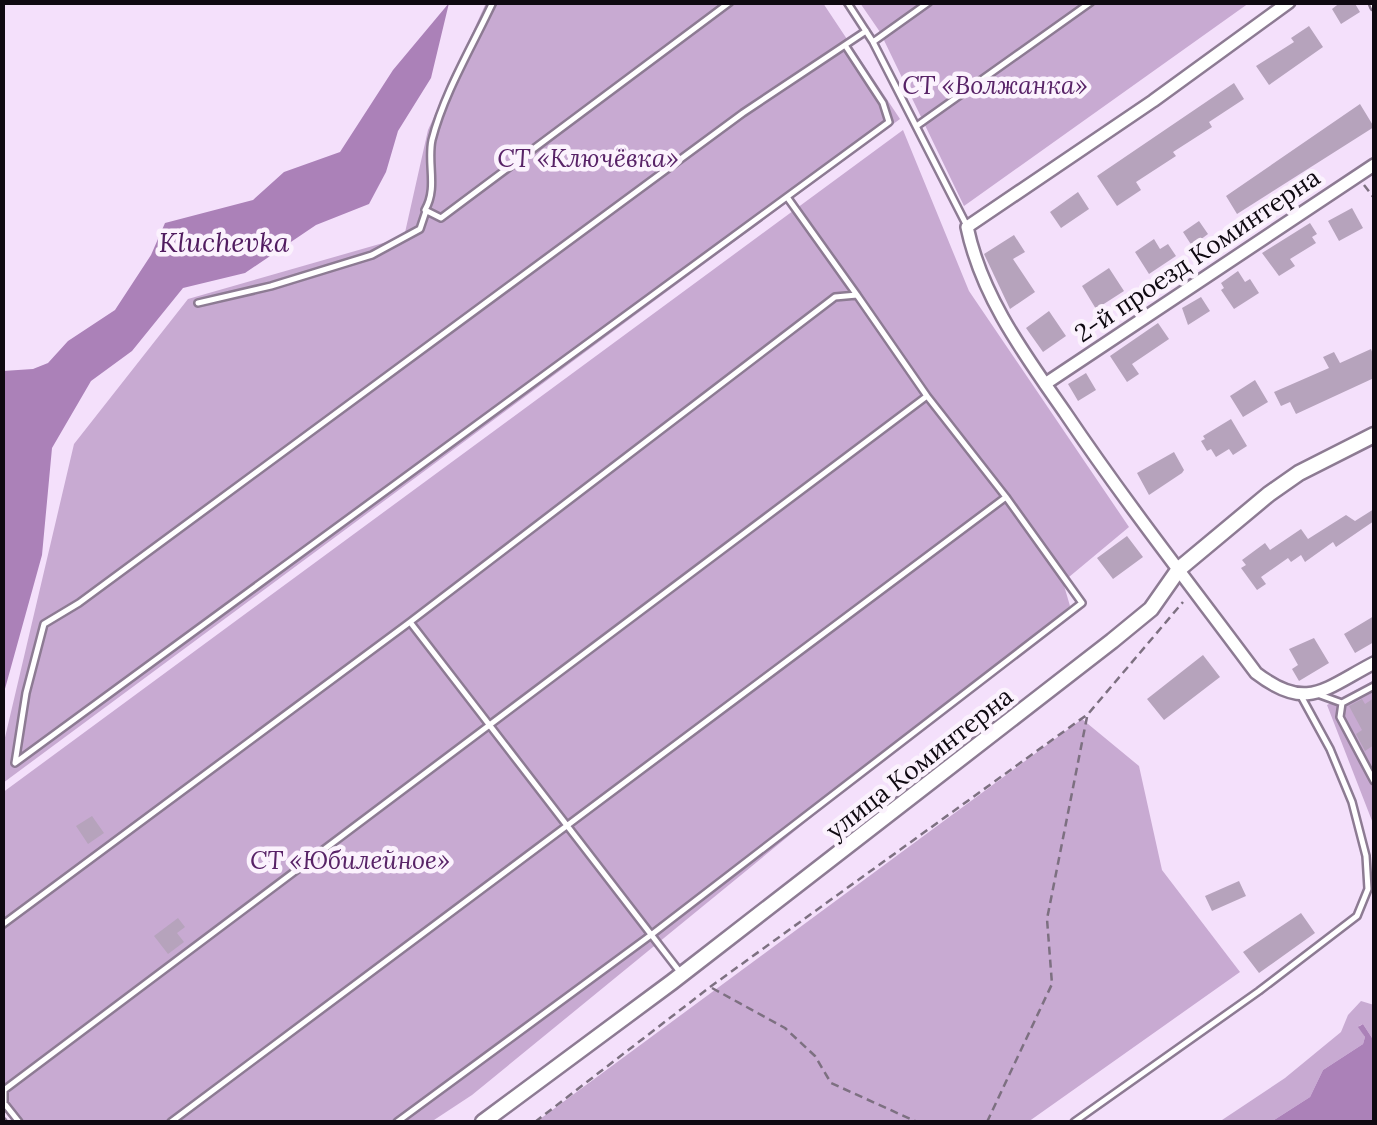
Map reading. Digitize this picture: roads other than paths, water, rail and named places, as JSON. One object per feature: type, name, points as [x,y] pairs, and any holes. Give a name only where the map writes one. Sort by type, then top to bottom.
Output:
[{"type":"street","points":[[1290,2],[968,226],[973,254],[989,297],[1045,384],[1256,672],[1276,688],[1307,695],[1374,663]]},
{"type":"street","name":"2-й проезд Коминтерна","points":[[1045,384],[1374,165]]},
{"type":"street","name":"улица Коминтерна","points":[[484,1122],[1112,641],[1151,609],[1179,570],[1269,494],[1374,435]]},
{"type":"lane","points":[[198,302],[271,286],[372,255],[420,229],[433,174],[431,144],[492,2]]},
{"type":"lane","points":[[428,207],[440,218],[730,2]]},
{"type":"lane","points":[[847,2],[873,42],[968,226]]},
{"type":"lane","points":[[873,42],[929,2]]},
{"type":"lane","points":[[918,126],[1091,2]]},
{"type":"lane","points":[[845,45],[883,103],[889,122],[15,764],[26,693],[44,624],[743,113],[845,45],[866,31]]},
{"type":"lane","points":[[397,1122],[651,935],[1082,603],[927,396],[787,197]]},
{"type":"lane","points":[[2,925],[410,622],[836,297],[857,295]]},
{"type":"lane","points":[[19,1122],[4,1103],[4,1089],[927,396]]},
{"type":"lane","points":[[171,1122],[1006,497]]},
{"type":"lane","points":[[410,622],[682,974]]},
{"type":"lane","points":[[1307,695],[1342,703],[1374,686]]},
{"type":"lane","points":[[1074,1122],[1357,916],[1371,891],[1352,802],[1307,695]]},
{"type":"lane","points":[[1342,703],[1340,717],[1374,781]]},
{"type":"water","name":"Kluchevka","points":[[449,3],[431,78],[398,131],[386,172],[369,204],[316,225],[245,273],[183,288],[132,351],[91,381],[52,448],[42,555],[3,696],[3,371],[33,369],[48,363],[68,341],[115,310],[151,255],[165,223],[253,200],[284,172],[340,152],[393,70]]},
{"type":"water","points":[[1363,1024],[1374,1041],[1374,1122],[1271,1122],[1310,1097],[1323,1070],[1363,1044],[1365,1037],[1358,1027]]},
{"type":"park label","name":"СТ «Волжанка»","points":[[995,85]]},
{"type":"park label","name":"СТ «Ключёвка»","points":[[588,158]]},
{"type":"park label","name":"СТ «Юбилейное»","points":[[350,860]]}]
